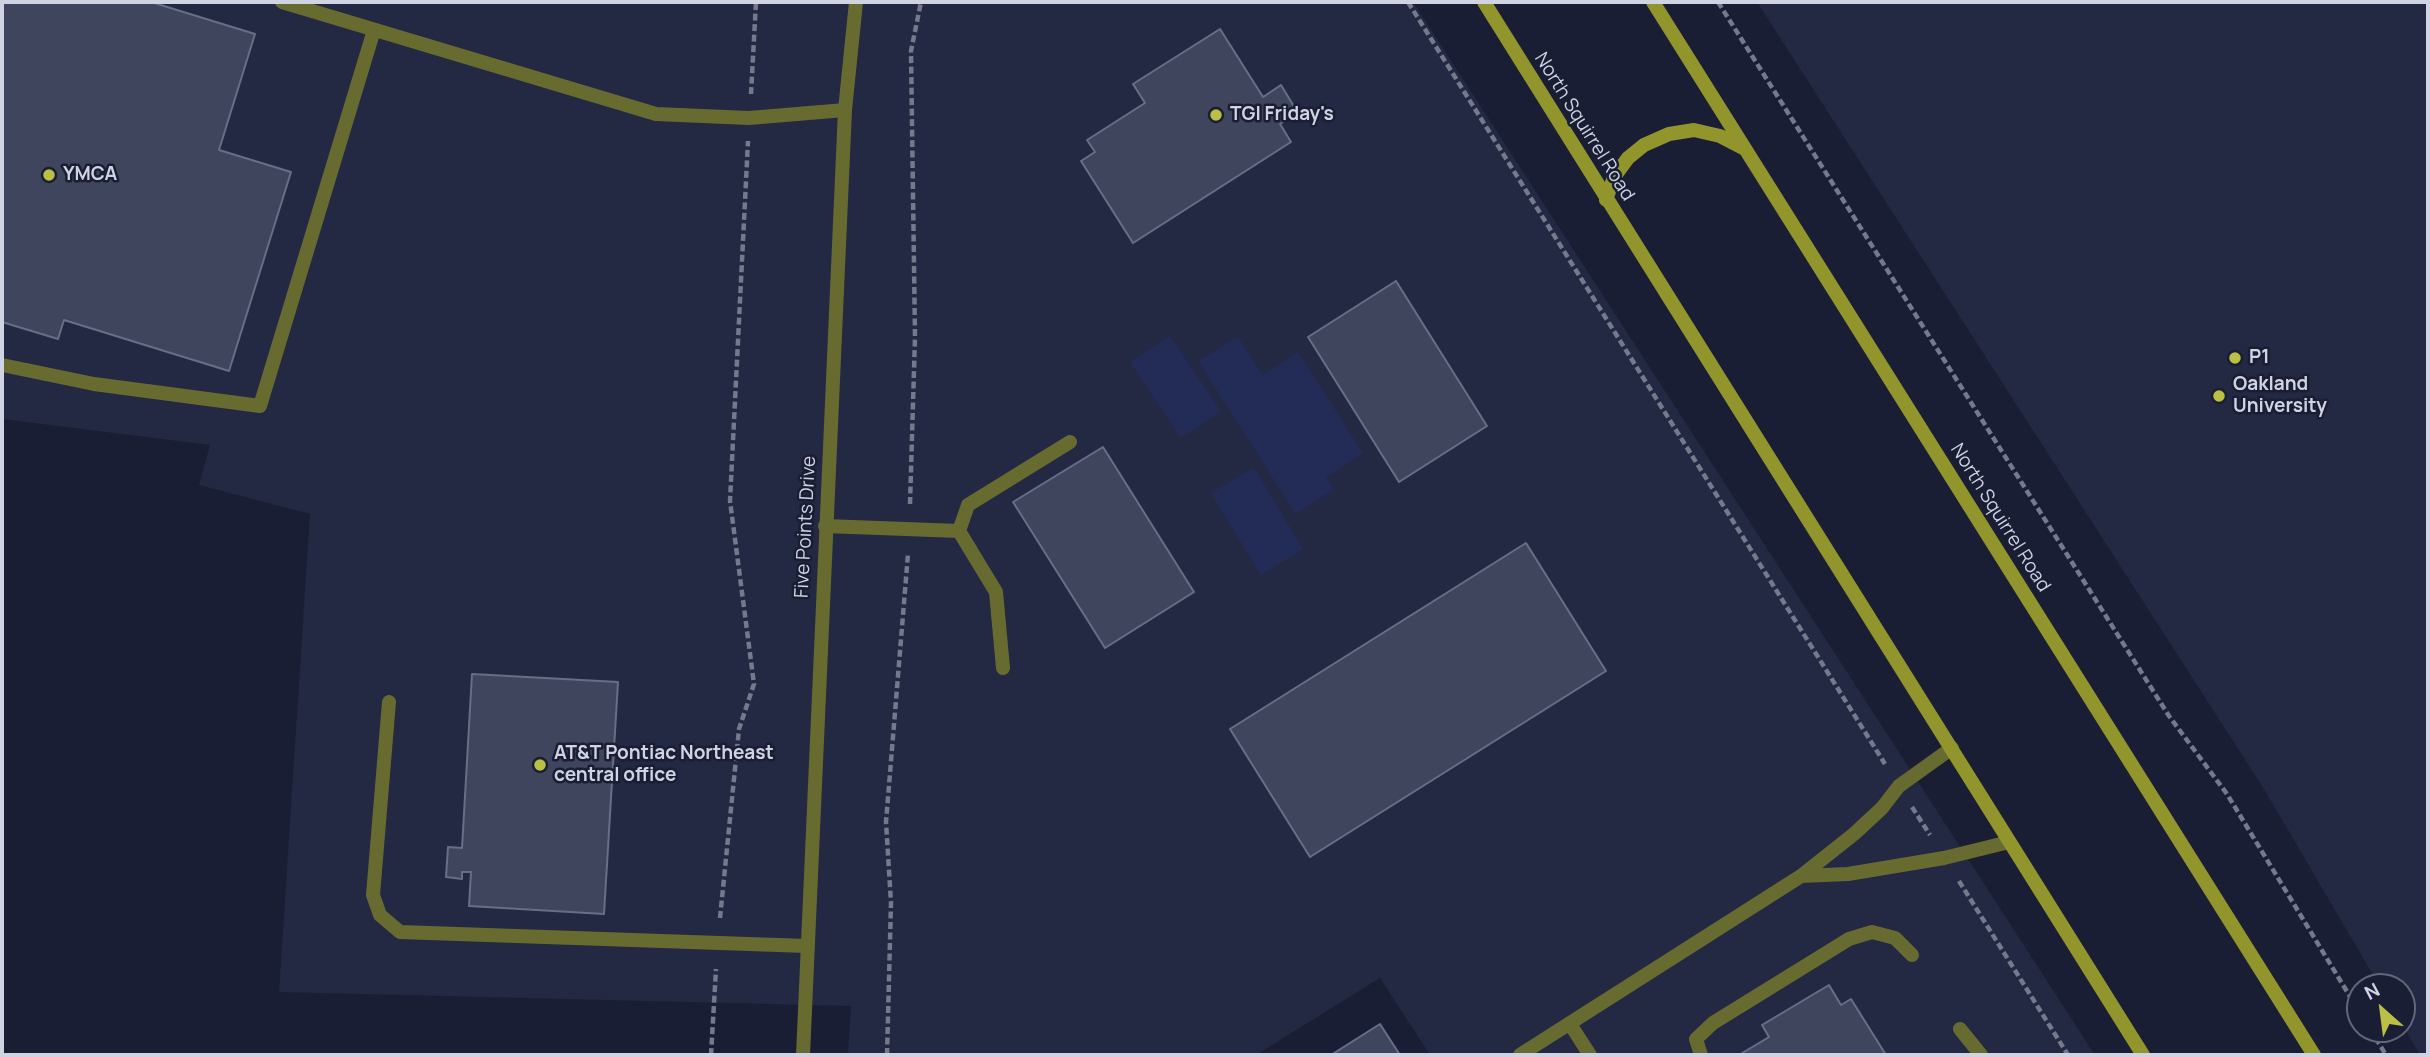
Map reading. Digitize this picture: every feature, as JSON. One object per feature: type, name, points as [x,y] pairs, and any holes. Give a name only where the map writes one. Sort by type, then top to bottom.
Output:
[{"type":"main road","name":"North Squirrel Road","points":[[1484,2],[2143,1055]]},
{"type":"main road","name":"North Squirrel Road","points":[[1653,2],[2314,1055]]},
{"type":"main road","points":[[1606,200],[1614,177],[1628,158],[1644,145],[1669,134],[1694,130],[1720,135],[1746,150]]},
{"type":"street","points":[[282,2],[656,114],[749,118],[845,110]]},
{"type":"street","name":"Five Points Drive","points":[[803,1055],[845,110],[856,2]]},
{"type":"street","points":[[2,365],[94,384],[260,406],[374,30]]},
{"type":"street","points":[[959,531],[968,505],[1070,442]]},
{"type":"street","points":[[825,526],[959,531]]},
{"type":"street","points":[[959,531],[996,592],[1003,668]]},
{"type":"street","points":[[389,702],[373,895],[380,915],[400,932],[807,946]]},
{"type":"street","points":[[1520,1055],[1801,876],[1854,834],[1882,808],[1899,786],[1952,748]]},
{"type":"street","points":[[1801,876],[1848,874],[1944,858],[2009,842]]},
{"type":"street","points":[[1701,1055],[1696,1039],[1713,1023],[1849,939],[1872,932],[1895,938],[1912,955]]},
{"type":"street","points":[[1570,1024],[1590,1055]]},
{"type":"street","points":[[1960,1029],[1981,1055]]},
{"type":"path","points":[[711,1055],[718,943],[739,729],[754,684],[730,500],[756,2]]},
{"type":"path","points":[[1408,2],[2068,1055]]},
{"type":"path","points":[[1718,2],[2169,716],[2227,794],[2346,990]]},
{"type":"shaded area","points":[[2,2],[1413,2],[2095,1055],[1430,1055],[1380,978],[1256,1055],[848,1055],[851,1006],[279,992],[310,514],[199,485],[210,445],[2,419]]},
{"type":"shaded area","name":"Oakland University","points":[[1757,2],[2428,2],[2428,1055],[2420,1055],[2413,1043],[2416,1043],[2416,973],[2372,973],[2264,789]]},
{"type":"shaded area","points":[[1170,336],[1221,411],[1181,438],[1130,362]]},
{"type":"shaded area","points":[[1238,337],[1263,375],[1298,352],[1363,453],[1326,477],[1334,489],[1296,514],[1198,361]]},
{"type":"shaded area","points":[[1254,467],[1303,549],[1261,575],[1211,493]]},
{"type":"building","points":[[2,2],[151,2],[255,34],[219,150],[291,172],[229,371],[64,320],[58,339],[2,322]]},
{"type":"building","points":[[1220,29],[1263,97],[1281,85],[1298,113],[1280,124],[1291,142],[1133,243],[1081,161],[1095,152],[1087,140],[1145,103],[1133,84]]},
{"type":"building","points":[[1396,281],[1487,426],[1399,482],[1308,337]]},
{"type":"building","points":[[1103,447],[1194,592],[1105,648],[1013,502]]},
{"type":"building","points":[[1526,543],[1606,671],[1310,857],[1230,729]]},
{"type":"building","name":"AT&T Pontiac Northeast central office","points":[[472,674],[618,682],[604,914],[469,906],[471,872],[462,872],[462,879],[446,877],[448,847],[462,848]]},
{"type":"building","points":[[1829,985],[1841,1005],[1851,999],[1886,1055],[1739,1055],[1769,1037],[1762,1025]]},
{"type":"building","points":[[1380,1024],[1400,1055],[1331,1055]]},
{"type":"place","name":"TGI Friday's","points":[[1216,115]]},
{"type":"place","name":"YMCA","points":[[49,175]]},
{"type":"place","name":"P1","points":[[2235,358]]},
{"type":"place","name":"Oakland University","points":[[2219,396]]},
{"type":"place","name":"AT&T Pontiac Northeast central office","points":[[540,765]]}]
